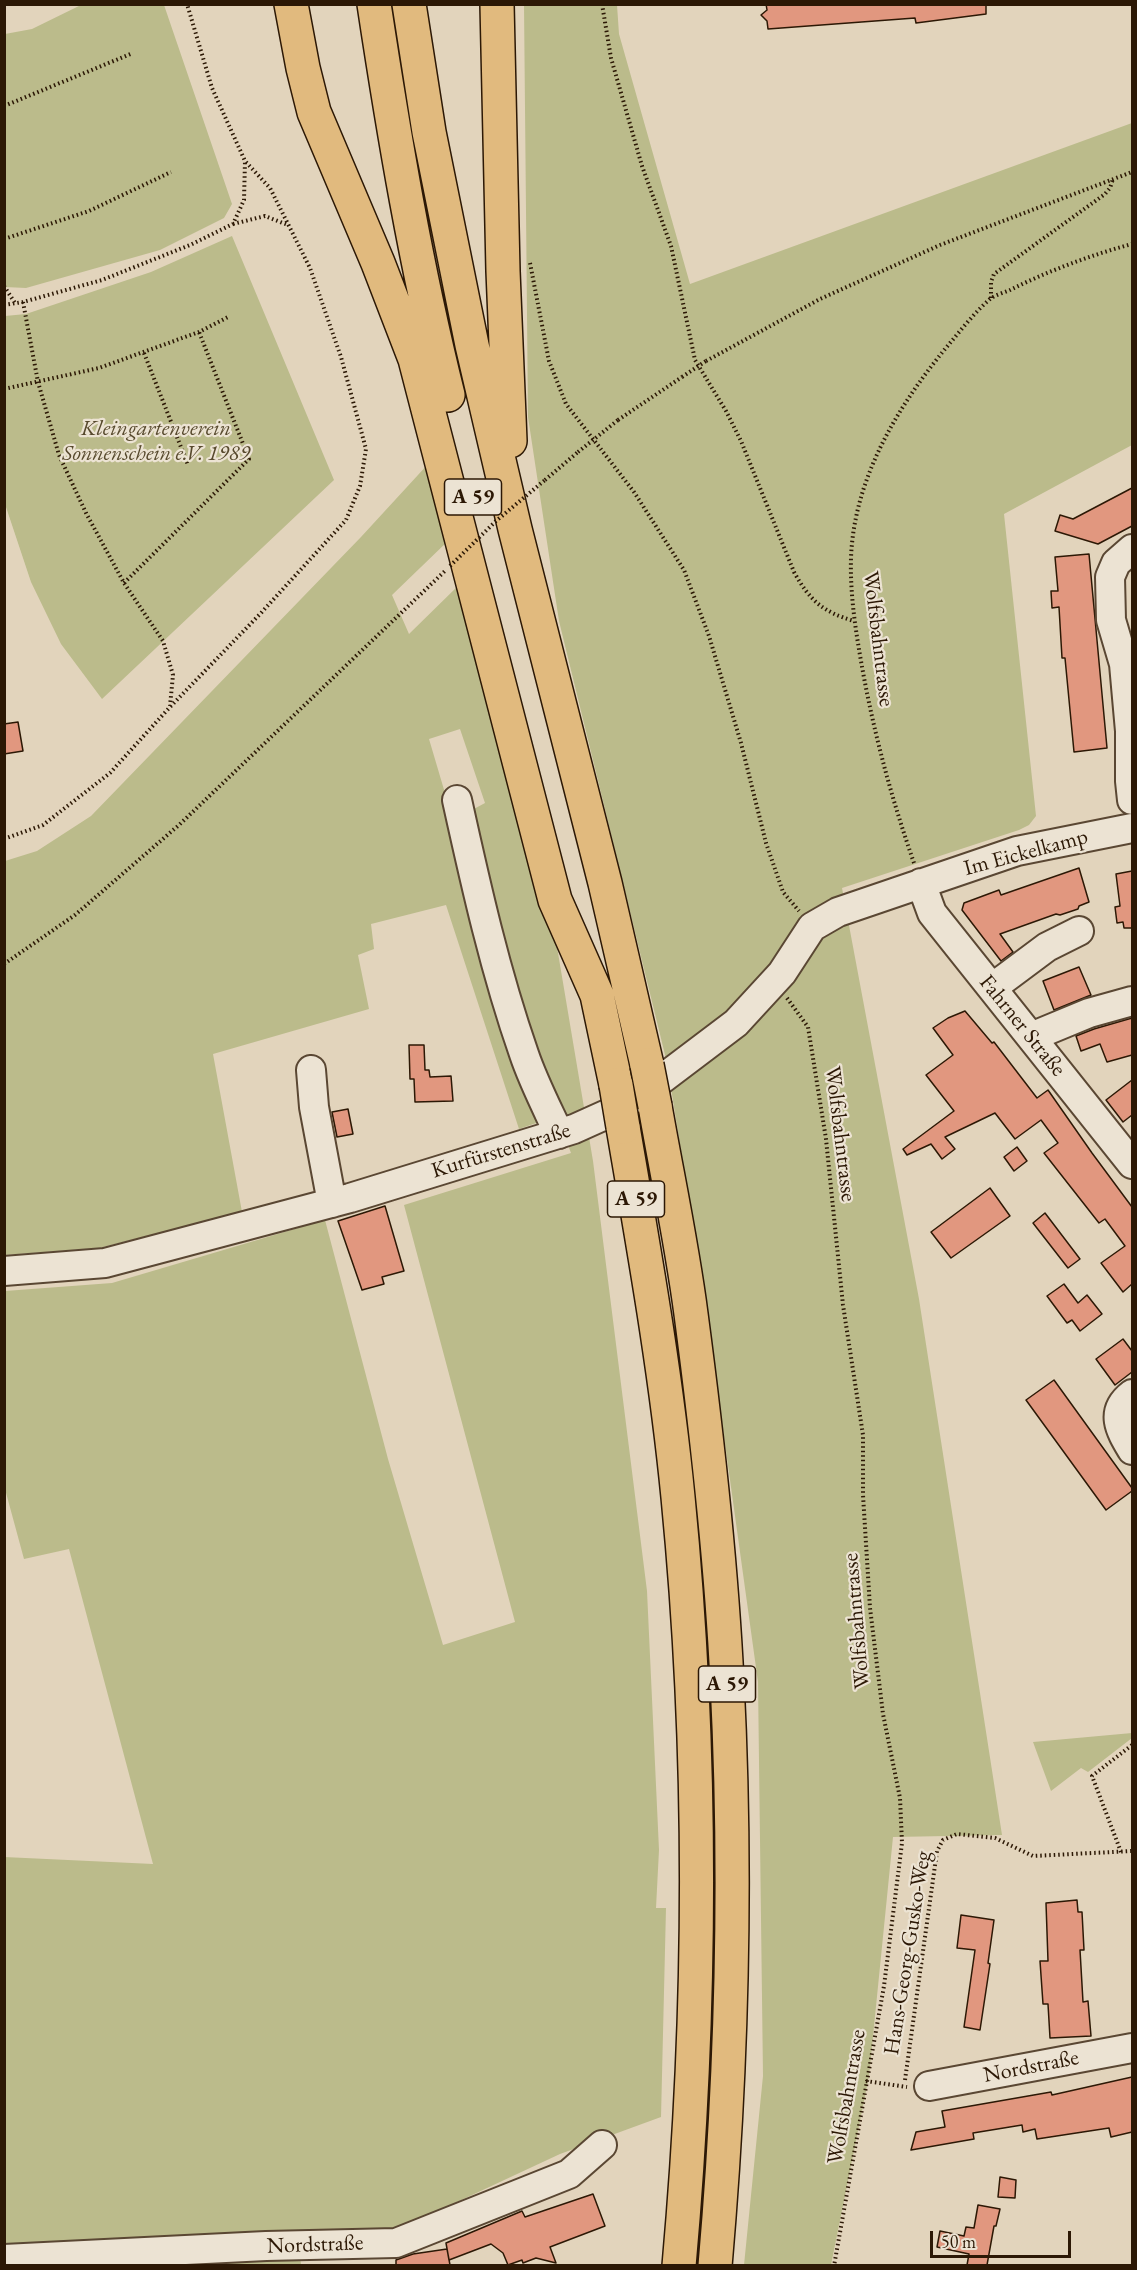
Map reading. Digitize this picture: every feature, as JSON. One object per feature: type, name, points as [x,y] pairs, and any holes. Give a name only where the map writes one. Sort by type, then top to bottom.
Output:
[{"type":"highway","points":[[291,4],[314,112],[378,263],[415,359],[555,900],[593,986]]},
{"type":"highway","name":"A 59","points":[[374,4],[392,126],[437,351],[597,995],[616,1085],[657,1324],[678,1496],[692,1681],[697,1830],[695,2004],[687,2172],[679,2265]]},
{"type":"highway","name":"A 59","points":[[409,4],[427,122],[451,249],[515,529],[605,883],[647,1065],[691,1310],[713,1495],[727,1679],[732,1828],[731,2005],[723,2174],[715,2265]]},
{"type":"highway","points":[[497,4],[502,271],[515,529]]},
{"type":"street","points":[[1132,549],[1116,563],[1110,577],[1111,620],[1124,664],[1130,730],[1132,800]]},
{"type":"street","points":[[457,800],[489,940],[505,996],[525,1056],[559,1134]]},
{"type":"street","name":"Im Eickelkamp","points":[[921,883],[1017,851],[1132,828]]},
{"type":"street","name":"Kurfürstenstraße","points":[[4,1271],[105,1263],[332,1203],[574,1129],[614,1111],[658,1082],[736,1023],[782,973],[812,927],[838,912],[921,883]]},
{"type":"street","name":"Fahrner Straße","points":[[921,883],[932,913],[1132,1164]]},
{"type":"street","points":[[992,988],[1047,946],[1079,931]]},
{"type":"street","points":[[1031,1037],[1089,1013],[1132,1001]]},
{"type":"street","points":[[311,1070],[314,1107],[332,1203]]},
{"type":"street","points":[[1132,1394],[1120,1410],[1119,1420],[1120,1430],[1132,1450]]},
{"type":"street","name":"Nordstraße","points":[[917,2086],[1132,2048]]},
{"type":"street","name":"Nordstraße","points":[[4,2259],[266,2246],[398,2254],[569,2174],[602,2145]]},
{"type":"path","points":[[4,840],[43,825],[110,773],[346,520],[360,486],[366,449],[341,357],[310,268],[270,188],[245,161],[212,88],[187,4]]},
{"type":"path","points":[[602,4],[611,57],[639,155],[671,246],[695,360],[741,441],[802,588],[824,610],[854,621]]},
{"type":"path","points":[[4,106],[133,53]]},
{"type":"path","points":[[233,224],[244,200],[245,161]]},
{"type":"path","points":[[4,239],[89,211],[171,172]]},
{"type":"path","points":[[4,964],[75,915],[179,825],[496,521],[618,420],[706,361],[820,299],[940,245],[1132,172]]},
{"type":"path","points":[[991,298],[991,282],[994,274],[1105,194],[1113,179]]},
{"type":"path","points":[[4,305],[102,280],[190,245],[233,224],[265,216],[288,225]]},
{"type":"path","name":"Wolfsbahntrasse","points":[[921,883],[903,830],[873,724],[854,621],[851,558],[857,511],[872,467],[898,415],[916,387],[958,333],[991,298],[1066,266],[1132,244]]},
{"type":"path","points":[[530,257],[549,361],[566,404],[634,492],[684,570],[709,636],[741,743],[766,843],[783,892],[812,927]]},
{"type":"path","points":[[4,286],[15,303]]},
{"type":"path","points":[[23,302],[38,382],[59,455],[86,513],[124,583],[163,641],[173,675],[170,707]]},
{"type":"path","points":[[4,389],[99,368],[199,332],[230,316]]},
{"type":"path","points":[[124,583],[249,459],[199,332]]},
{"type":"path","points":[[144,353],[188,465]]},
{"type":"path","name":"Wolfsbahntrasse","points":[[774,980],[808,1027],[826,1139],[843,1305],[863,1435],[863,1496],[870,1608],[882,1714],[900,1798],[902,1843],[884,1986],[834,2265]]},
{"type":"path","points":[[1121,1852],[1092,1776],[1132,1745]]},
{"type":"path","name":"Hans-Georg-Gusko-Weg","points":[[917,2086],[937,1851],[943,1840],[957,1834],[995,1838],[1033,1856],[1132,1851]]},
{"type":"path","points":[[866,2081],[917,2086]]},
{"type":"green space","points":[[83,4],[164,5],[232,204],[224,218],[160,250],[26,288],[5,287],[5,34],[32,29]]},
{"type":"green space","points":[[524,5],[617,5],[619,34],[690,284],[1132,123],[1132,445],[1004,514],[1036,816],[1029,825],[1019,830],[842,888],[919,1299],[1002,1835],[893,1837],[869,2076],[831,2265],[744,2265],[763,2076],[758,1682],[708,1321],[667,1063],[559,621],[528,417]]},
{"type":"green space","name":"Kleingartenverein Sonnenschein e.V. 1989","points":[[232,236],[334,480],[102,699],[61,644],[31,582],[5,504],[5,316],[26,314],[151,272]]},
{"type":"green space","points":[[429,463],[449,540],[392,595],[409,634],[460,584],[556,941],[593,1161],[647,1591],[659,1850],[656,1908],[666,1908],[661,2117],[560,2154],[397,2230],[298,2234],[301,2265],[178,2265],[176,2241],[5,2251],[4,1857],[153,1864],[69,1549],[24,1559],[5,1489],[5,1291],[112,1283],[325,1220],[388,1459],[443,1645],[515,1622],[404,1205],[571,1153],[541,1073],[514,990],[472,810],[485,803],[460,729],[429,739],[542,1121],[519,1129],[446,905],[371,924],[374,949],[358,955],[369,1009],[213,1054],[242,1212],[99,1248],[5,1255],[5,861],[37,851],[91,816],[361,537]]},
{"type":"green space","points":[[1132,1733],[1132,1738],[1088,1772],[1081,1768],[1051,1791],[1033,1742]]},
{"type":"building","points":[[766,4],[986,4],[986,14],[916,23],[915,18],[768,29],[767,21],[761,15],[767,10]]},
{"type":"building","points":[[1132,488],[1132,526],[1098,544],[1055,531],[1060,515],[1073,519]]},
{"type":"building","points":[[1089,554],[1107,748],[1074,752],[1065,658],[1062,658],[1059,607],[1052,608],[1051,591],[1058,591],[1055,557]]},
{"type":"building","points":[[18,722],[23,751],[4,754],[4,724]]},
{"type":"building","points":[[1079,868],[1089,902],[1079,906],[1078,909],[1060,915],[1056,914],[1000,934],[1013,952],[1001,961],[962,910],[964,903],[999,890],[1001,895]]},
{"type":"building","points":[[1132,871],[1132,928],[1124,928],[1123,922],[1117,923],[1115,907],[1120,906],[1116,874]]},
{"type":"building","points":[[1079,967],[1091,995],[1054,1010],[1043,981]]},
{"type":"building","points":[[965,1011],[992,1043],[994,1042],[1037,1098],[1048,1090],[1132,1207],[1132,1284],[1123,1292],[1101,1263],[1125,1246],[1105,1219],[1099,1223],[1044,1153],[1058,1143],[1041,1120],[1015,1139],[995,1113],[945,1137],[955,1149],[942,1159],[931,1144],[907,1155],[903,1149],[954,1111],[926,1075],[953,1055],[933,1028]]},
{"type":"building","points":[[1132,1018],[1132,1055],[1107,1062],[1100,1044],[1081,1051],[1076,1036]]},
{"type":"building","points":[[409,1045],[424,1045],[425,1070],[429,1070],[430,1077],[451,1076],[453,1101],[415,1102],[414,1079],[410,1079]]},
{"type":"building","points":[[1132,1080],[1132,1115],[1123,1122],[1106,1100]]},
{"type":"building","points":[[348,1109],[353,1134],[337,1137],[332,1112]]},
{"type":"building","points":[[1017,1147],[1027,1161],[1014,1171],[1004,1157]]},
{"type":"building","points":[[990,1188],[1010,1216],[951,1258],[931,1232]]},
{"type":"building","points":[[385,1206],[404,1271],[382,1277],[384,1284],[362,1290],[338,1221]]},
{"type":"building","points":[[1045,1213],[1080,1259],[1068,1268],[1033,1223]]},
{"type":"building","points":[[1064,1284],[1078,1303],[1087,1295],[1102,1314],[1080,1331],[1072,1320],[1067,1323],[1047,1296]]},
{"type":"building","points":[[1123,1339],[1132,1351],[1132,1372],[1115,1385],[1096,1359]]},
{"type":"building","points":[[1054,1380],[1132,1488],[1132,1491],[1106,1510],[1026,1400]]},
{"type":"building","points":[[1077,1900],[1078,1912],[1082,1912],[1084,1950],[1080,1950],[1083,2002],[1088,2001],[1091,2036],[1050,2038],[1048,2004],[1043,2004],[1040,1961],[1048,1961],[1046,1903]]},
{"type":"building","points":[[961,1915],[994,1920],[980,2030],[964,2027],[975,1950],[957,1948]]},
{"type":"building","points":[[1132,2077],[1132,2132],[1111,2137],[1109,2128],[1037,2139],[1035,2129],[1023,2132],[1022,2125],[973,2133],[974,2139],[911,2150],[916,2132],[945,2127],[942,2111],[1051,2092],[1052,2095]]},
{"type":"building","points":[[1000,2177],[1016,2180],[1015,2198],[998,2197]]},
{"type":"building","points":[[593,2194],[605,2226],[550,2247],[556,2263],[536,2258],[508,2265],[503,2253],[491,2244],[449,2260],[446,2243],[522,2211],[525,2217]]},
{"type":"building","points":[[978,2205],[1000,2209],[996,2226],[994,2226],[987,2265],[967,2265],[969,2254],[937,2247],[940,2231],[964,2236],[966,2227],[974,2228]]},
{"type":"building","points":[[447,2249],[450,2265],[396,2265],[396,2260],[413,2254]]}]
